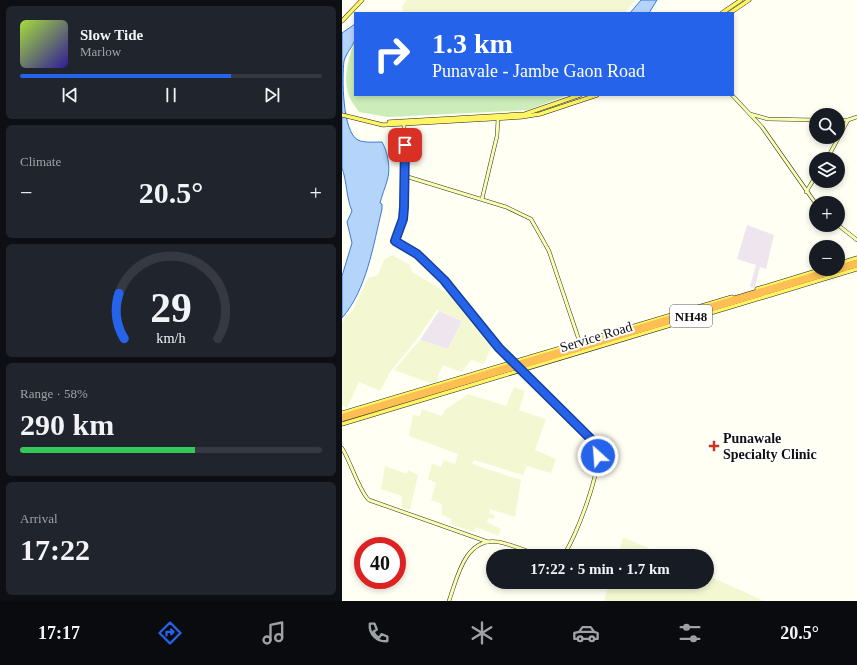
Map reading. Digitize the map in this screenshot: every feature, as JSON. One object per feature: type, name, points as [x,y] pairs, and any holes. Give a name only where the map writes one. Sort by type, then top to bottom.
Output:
[{"type":"highway","points":[[845,266],[857,262]]},
{"type":"highway","name":"NH48","points":[[342,416],[663,324],[688,319],[796,286],[857,265]]},
{"type":"highway","name":"NH48","points":[[342,419],[397,405],[580,343],[809,276]]},
{"type":"highway","points":[[644,334],[663,324]]},
{"type":"main road","points":[[342,21],[362,0]]},
{"type":"main road","points":[[723,12],[741,0]]},
{"type":"main road","points":[[731,12],[749,0]]},
{"type":"main road","points":[[342,114],[386,124],[532,114],[577,96]]},
{"type":"main road","points":[[404,122],[498,119],[532,114],[594,96]]},
{"type":"main road","points":[[845,262],[857,258]]},
{"type":"main road","points":[[796,286],[857,270]]},
{"type":"main road","points":[[730,299],[809,274]]},
{"type":"main road","name":"Service Road","points":[[342,413],[515,366],[644,334],[674,323]]},
{"type":"main road","name":"Service Road","points":[[342,424],[515,366]]},
{"type":"street","points":[[733,96],[762,127],[809,196]]},
{"type":"street","points":[[750,114],[768,119],[809,120]]},
{"type":"street","points":[[831,152],[848,120],[857,117]]},
{"type":"street","points":[[482,200],[497,136],[498,119]]},
{"type":"street","points":[[404,122],[404,215],[395,241],[417,254],[444,280],[492,341],[515,366],[597,445],[599,450],[595,472],[577,532],[567,549]]},
{"type":"street","points":[[405,176],[508,208],[531,219],[549,250],[580,343]]},
{"type":"street","points":[[806,192],[809,187]]},
{"type":"street","points":[[845,231],[857,240]]},
{"type":"street","points":[[342,448],[351,464],[364,494],[369,500],[488,542],[499,542],[520,549]]},
{"type":"street","points":[[449,601],[468,554],[488,542]]},
{"type":"shaded area","points":[[747,225],[774,235],[766,269],[760,267],[755,287],[752,288],[750,286],[756,265],[737,259]]},
{"type":"shaded area","points":[[439,311],[462,321],[448,349],[420,340]]},
{"type":"green space","points":[[406,0],[635,0],[626,12],[403,12],[402,7]]},
{"type":"green space","points":[[354,43],[354,96],[565,96],[528,110],[388,117],[359,112],[352,102],[346,82],[349,60]]},
{"type":"green space","points":[[392,255],[410,265],[412,272],[444,291],[447,285],[492,345],[484,364],[471,360],[461,372],[443,365],[437,378],[441,379],[433,384],[394,370],[420,340],[448,349],[462,321],[437,310],[417,339],[390,372],[380,391],[359,382],[347,408],[342,405],[342,322],[353,310],[368,278],[378,275],[384,260]]},
{"type":"green space","points":[[514,387],[525,391],[519,410],[546,419],[535,450],[556,459],[551,473],[527,466],[523,475],[474,460],[472,464],[521,480],[515,517],[490,509],[489,513],[495,515],[494,519],[488,518],[487,522],[501,529],[498,536],[476,527],[474,532],[450,524],[452,519],[442,515],[442,504],[431,500],[436,483],[428,479],[432,464],[441,467],[444,460],[455,464],[458,454],[409,436],[413,414],[420,417],[422,409],[442,416],[445,410],[468,394],[506,406]]},
{"type":"green space","points":[[385,466],[407,474],[408,470],[418,475],[410,510],[402,508],[402,496],[381,489]]},
{"type":"green space","points":[[623,537],[650,549],[620,549]]},
{"type":"green space","points":[[714,578],[764,601],[604,601],[608,589],[714,589]]},
{"type":"water","points":[[641,0],[657,0],[650,12],[631,12]]},
{"type":"water","points":[[354,25],[354,41],[344,61],[343,79],[344,103],[349,126],[353,135],[360,141],[382,142],[387,156],[389,172],[380,203],[382,204],[382,209],[368,266],[358,294],[351,307],[342,318],[342,276],[352,243],[347,222],[352,211],[342,168],[342,33]]},
{"type":"place","name":"Punawale Specialty Clinic","points":[[714,446]]},
{"type":"route","points":[[405,145],[403,219],[395,241],[410,248],[444,280],[492,341],[528,379],[597,445],[599,452],[598,456]]}]
